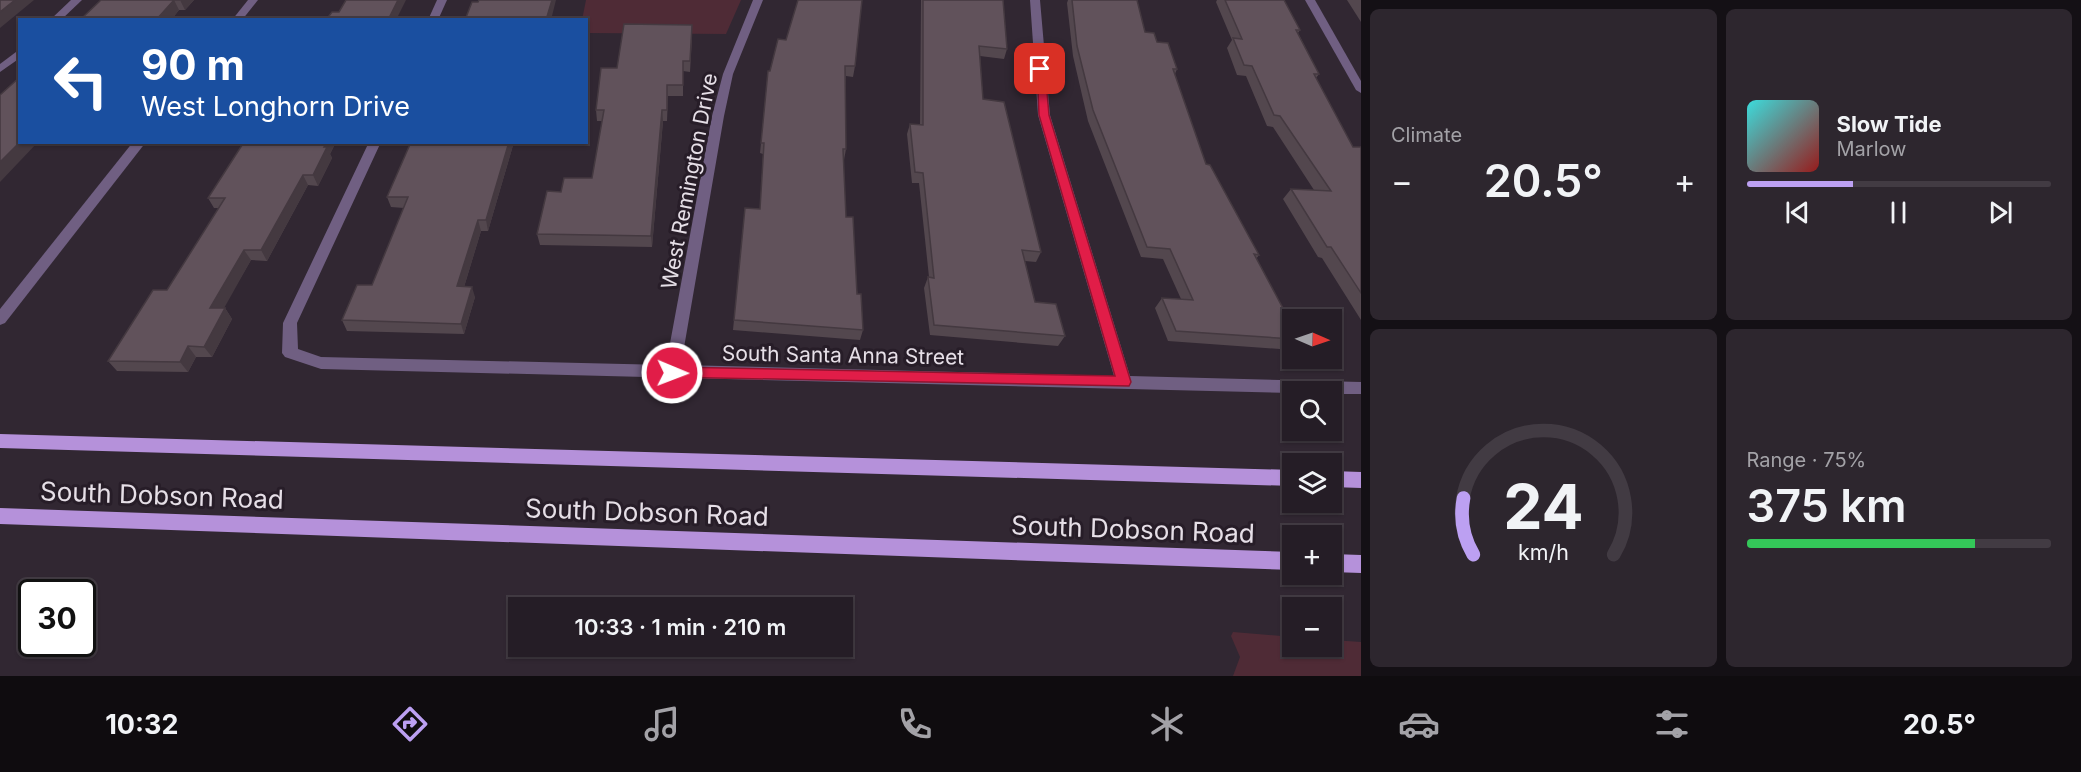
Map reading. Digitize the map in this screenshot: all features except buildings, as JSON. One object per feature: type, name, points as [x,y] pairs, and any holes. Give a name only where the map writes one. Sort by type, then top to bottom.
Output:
[{"type":"main road","points":[[0,441],[1282,478]]},
{"type":"main road","points":[[1342,479],[1361,480]]},
{"type":"main road","name":"South Dobson Road","points":[[0,516],[1282,561]]},
{"type":"main road","points":[[1342,563],[1361,564]]},
{"type":"street","points":[[57,18],[77,0]]},
{"type":"street","points":[[239,18],[253,0]]},
{"type":"street","points":[[434,18],[442,0]]},
{"type":"street","name":"West Remington Drive","points":[[672,373],[718,116],[729,74],[758,0]]},
{"type":"street","points":[[1035,0],[1044,115],[1124,382]]},
{"type":"street","points":[[1310,0],[1361,90]]},
{"type":"street","points":[[0,69],[18,54]]},
{"type":"street","points":[[0,319],[138,144]]},
{"type":"street","name":"South Santa Anna Street","points":[[374,144],[290,323],[290,353],[321,363],[1361,388]]},
{"type":"shaded area","points":[[586,0],[741,0],[726,34],[588,33],[588,18],[582,18]]},
{"type":"shaded area","points":[[1233,632],[1282,636],[1282,657],[1342,657],[1342,641],[1361,642],[1361,676],[1233,676],[1240,657],[1231,636]]},
{"type":"route","points":[[672,373],[1124,382],[1044,115],[1040,69]]}]
